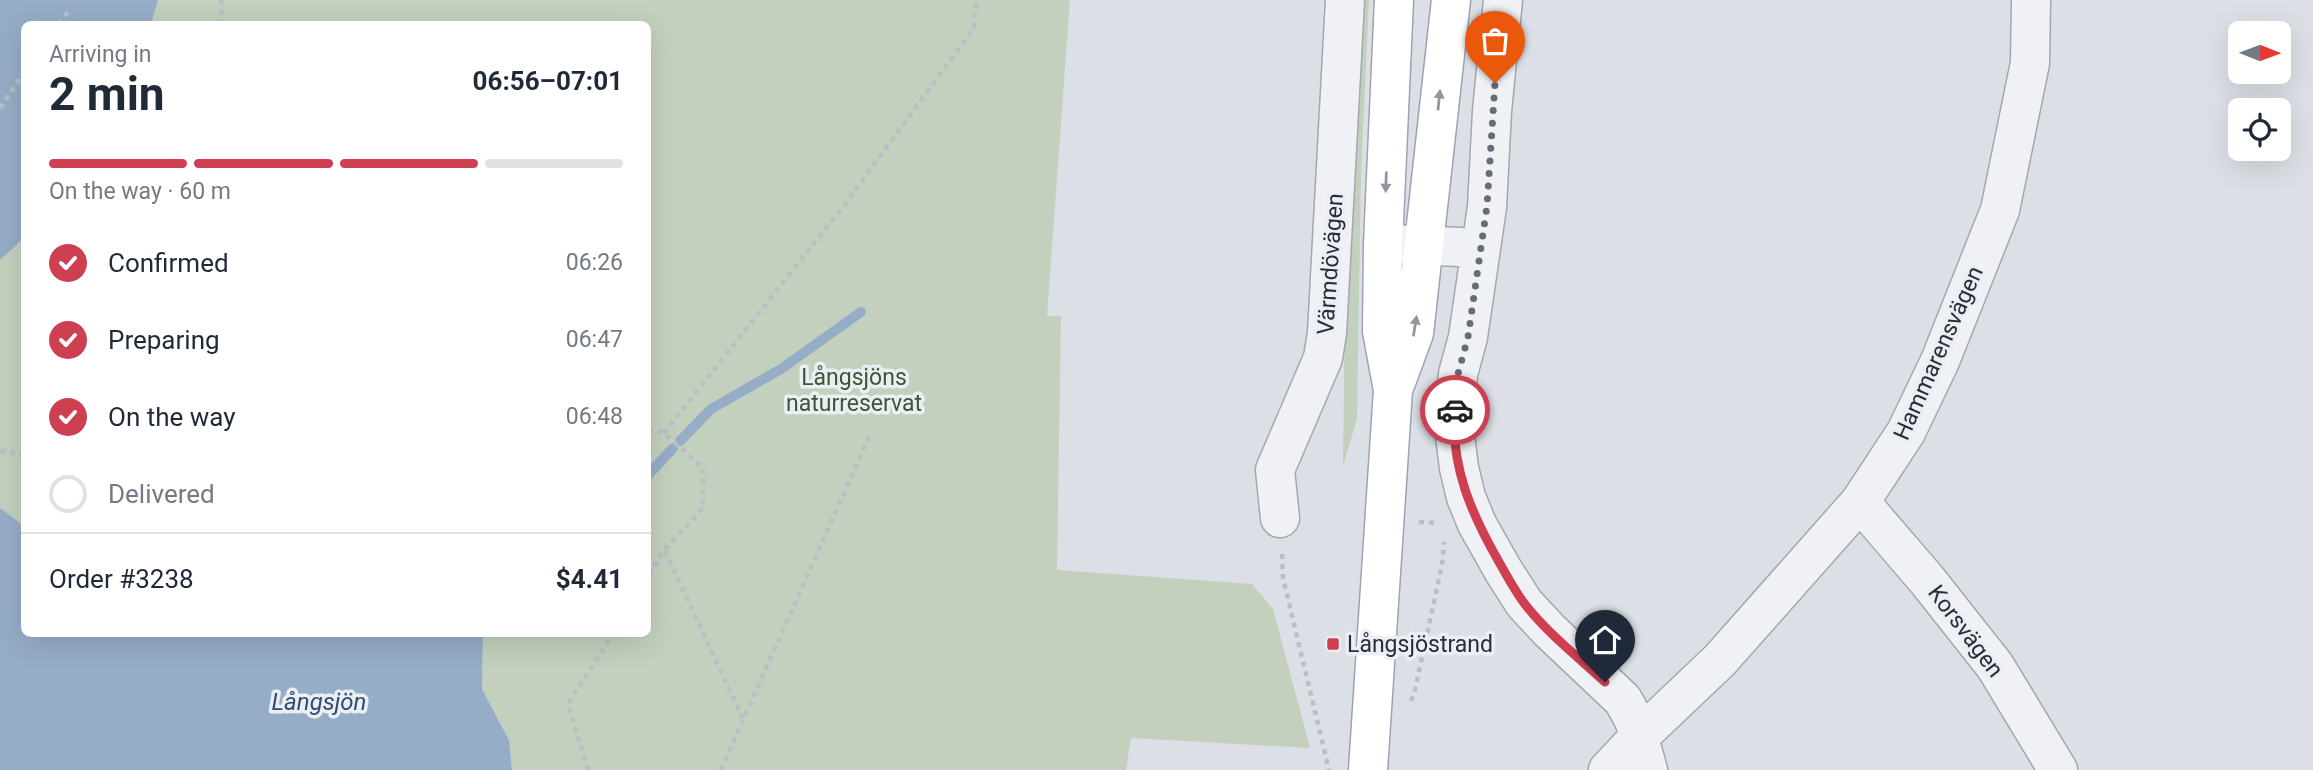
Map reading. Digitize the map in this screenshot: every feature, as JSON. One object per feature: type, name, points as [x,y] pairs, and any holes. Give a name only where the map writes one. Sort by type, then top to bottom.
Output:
[{"type":"main road","points":[[1368,770],[1393,390],[1382,331],[1383,244],[1394,0]]},
{"type":"main road","points":[[1393,390],[1414,333],[1451,0]]},
{"type":"street","name":"Värmdövägen","points":[[1280,518],[1275,470],[1323,358],[1345,0]]},
{"type":"street","points":[[1503,0],[1482,248],[1468,337],[1458,374],[1454,428],[1466,497],[1461,531],[1549,630],[1623,700],[1634,720],[1644,753]]},
{"type":"street","name":"Hammarensvägen","points":[[1608,770],[1644,753],[1720,660],[1860,502],[1906,432],[1940,361],[2000,210],[2030,62],[2031,0]]},
{"type":"street","points":[[1383,244],[1482,248]]},
{"type":"street","name":"Korsvägen","points":[[1860,502],[1927,580],[1995,666],[2058,770]]},
{"type":"path","points":[[221,0],[222,21]]},
{"type":"path","points":[[664,433],[842,208],[974,28],[976,0]]},
{"type":"path","points":[[61,21],[68,12]]},
{"type":"path","points":[[0,108],[21,77]]},
{"type":"path","points":[[651,430],[664,433],[703,468],[703,508],[664,550],[651,573]]},
{"type":"path","points":[[721,770],[871,432]]},
{"type":"path","points":[[0,451],[21,454]]},
{"type":"path","points":[[1280,518],[1283,578],[1329,770]]},
{"type":"path","points":[[1410,702],[1440,578],[1461,531]]},
{"type":"path","points":[[664,550],[743,719]]},
{"type":"path","points":[[588,770],[568,704],[611,637]]},
{"type":"green space","name":"Långsjöns naturreservat","points":[[158,0],[1070,0],[1047,316],[1061,316],[1057,570],[1252,584],[1273,609],[1310,748],[1131,738],[1126,770],[512,770],[509,740],[482,689],[483,637],[651,637],[651,21],[152,21]]},
{"type":"green space","points":[[1356,0],[1369,0],[1361,174],[1357,419],[1343,466],[1346,207]]},
{"type":"green space","points":[[21,241],[21,524],[0,508],[0,260]]},
{"type":"water","points":[[0,0],[158,0],[152,21],[21,21],[21,241],[0,260]]},
{"type":"water","name":"Långsjön","points":[[0,508],[21,524],[21,637],[483,637],[482,689],[509,740],[512,770],[0,770]]},
{"type":"waterway","points":[[680,441],[711,409],[781,369],[861,312]]},
{"type":"waterway","points":[[651,472],[673,448]]},
{"type":"way so far","points":[[1455,410],[1458,374],[1468,337],[1487,206],[1495,83]]},
{"type":"place","name":"Långsjöstrand","points":[[1333,644]]},
{"type":"route","points":[[1455,410],[1454,428],[1459,468],[1466,497],[1477,524],[1524,603],[1605,682]]}]
